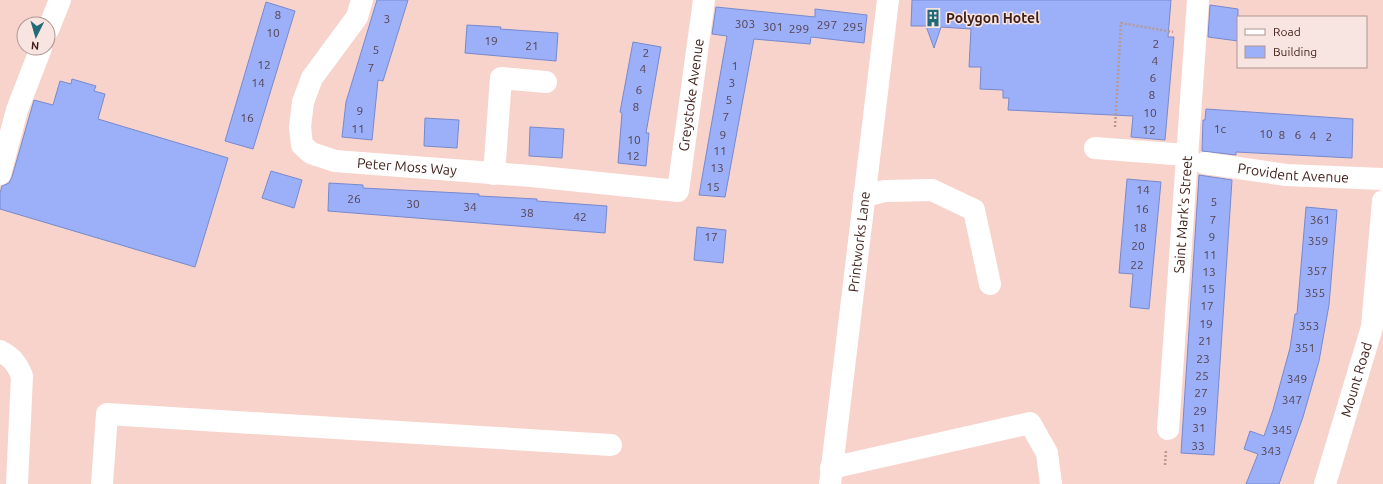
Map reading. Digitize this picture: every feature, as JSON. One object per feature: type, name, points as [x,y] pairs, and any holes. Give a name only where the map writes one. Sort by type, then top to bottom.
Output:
[{"type":"street","name":"Peter Moss Way","points":[[362,0],[357,17],[312,78],[303,102],[300,127],[302,145],[311,153],[334,161],[678,191]]},
{"type":"street","name":"Greystoke Avenue","points":[[678,191],[704,0]]},
{"type":"street","name":"Printworks Lane","points":[[831,476],[888,0]]},
{"type":"street","name":"Saint Mark's Street","points":[[1168,429],[1195,159],[1195,36],[1198,0]]},
{"type":"street","points":[[54,16],[60,1]]},
{"type":"street","points":[[0,174],[17,110],[38,56]]},
{"type":"street","points":[[494,174],[501,78],[546,82]]},
{"type":"street","name":"Provident Avenue","points":[[1095,148],[1195,159],[1286,175],[1383,179]]},
{"type":"street","points":[[864,196],[885,191],[932,190],[974,210],[990,284]]},
{"type":"street","name":"Mount Road","points":[[1325,484],[1372,327],[1383,201]]},
{"type":"street","points":[[0,351],[11,358],[18,366],[22,376],[17,484]]},
{"type":"street","points":[[102,484],[107,414],[611,445]]},
{"type":"street","points":[[831,476],[1030,423],[1047,453],[1051,484]]},
{"type":"path","points":[[1115,133],[1121,23],[1195,36]]},
{"type":"building","points":[[377,0],[408,0],[383,81],[378,80],[372,140],[342,137],[346,102]]},
{"type":"building","points":[[912,0],[1171,0],[1168,37],[1174,37],[1165,140],[1131,137],[1133,116],[1008,110],[1009,98],[1003,98],[1003,90],[980,89],[981,67],[969,67],[971,29],[941,27],[934,48],[926,26],[911,26]]},
{"type":"building","points":[[266,2],[295,11],[253,149],[225,141]]},
{"type":"building","points":[[1210,5],[1238,9],[1237,41],[1208,37]]},
{"type":"building","points":[[716,7],[815,17],[815,9],[867,15],[864,43],[811,37],[810,44],[754,39],[725,197],[699,195],[727,36],[712,34]]},
{"type":"building","points":[[467,25],[558,33],[556,61],[465,53]]},
{"type":"building","points":[[633,42],[661,47],[646,133],[649,133],[646,166],[618,163],[622,113],[620,112]]},
{"type":"building","points":[[72,79],[96,86],[94,91],[105,94],[98,119],[228,158],[195,267],[0,209],[0,193],[2,186],[9,183],[12,177],[34,100],[53,105],[60,81],[71,84]]},
{"type":"building","points":[[1206,109],[1353,119],[1352,158],[1236,152],[1236,155],[1202,151],[1203,120],[1205,120]]},
{"type":"building","points":[[425,118],[459,120],[457,148],[424,146]]},
{"type":"building","points":[[530,127],[564,129],[562,158],[529,156]]},
{"type":"building","points":[[271,171],[302,180],[294,208],[262,198]]},
{"type":"building","points":[[1199,175],[1232,180],[1214,455],[1181,453]]},
{"type":"building","points":[[1127,179],[1161,182],[1149,309],[1130,307],[1133,274],[1119,273]]},
{"type":"building","points":[[329,183],[363,185],[363,188],[479,194],[479,196],[537,199],[537,201],[607,206],[605,233],[328,211]]},
{"type":"building","points":[[1306,207],[1337,210],[1329,305],[1319,361],[1303,417],[1279,484],[1246,484],[1258,454],[1244,449],[1250,431],[1264,436],[1273,410],[1290,348],[1295,314],[1297,314]]},
{"type":"building","points":[[697,227],[726,230],[723,263],[694,260]]},
{"type":"place","name":"Polygon Hotel","points":[[933,18]]}]
